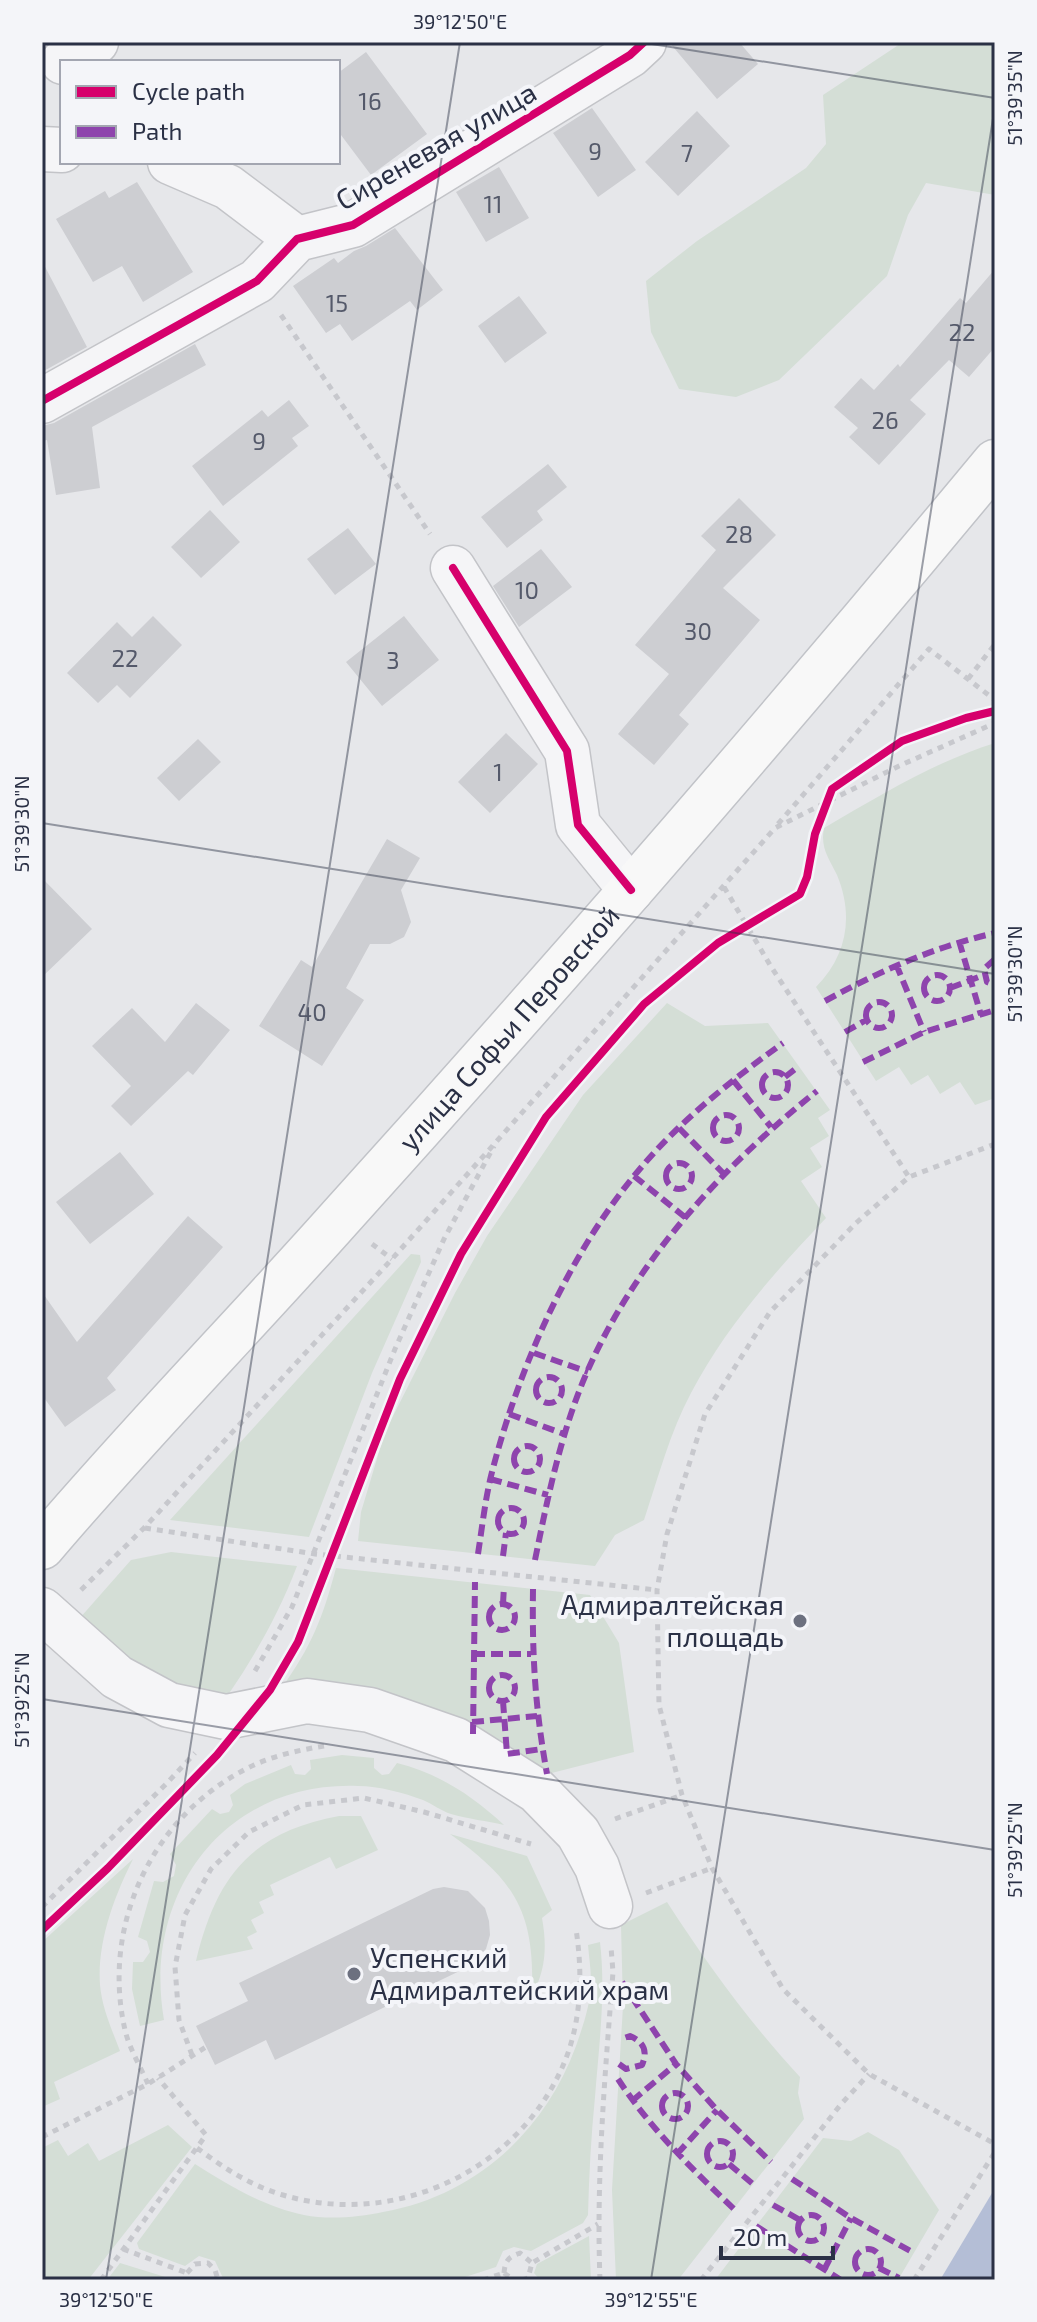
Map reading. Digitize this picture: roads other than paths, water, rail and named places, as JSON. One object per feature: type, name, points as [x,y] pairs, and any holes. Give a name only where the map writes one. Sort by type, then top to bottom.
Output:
[{"type":"main road","name":"улица Софьи Перовской","points":[[45,1533],[340,1218],[631,890],[995,462]]},
{"type":"street","points":[[65,60],[96,42]]},
{"type":"street","name":"Сиреневая улица","points":[[297,239],[353,225],[630,55],[644,42]]},
{"type":"street","points":[[42,74],[60,63]]},
{"type":"street","points":[[42,401],[257,281],[297,239],[228,187],[175,164]]},
{"type":"street","points":[[453,568],[567,751],[578,825],[631,890]]},
{"type":"street","points":[[47,1614],[117,1677],[169,1705],[226,1717],[307,1701],[370,1710],[456,1740],[537,1791],[578,1833],[597,1867],[592,1914]]},
{"type":"water","points":[[995,2188],[995,2280],[940,2280]]},
{"type":"place","name":"Адмиралтейская площадь","points":[[800,1621]]},
{"type":"place","name":"Успенский Адмиралтейский храм","points":[[354,1974]]}]
